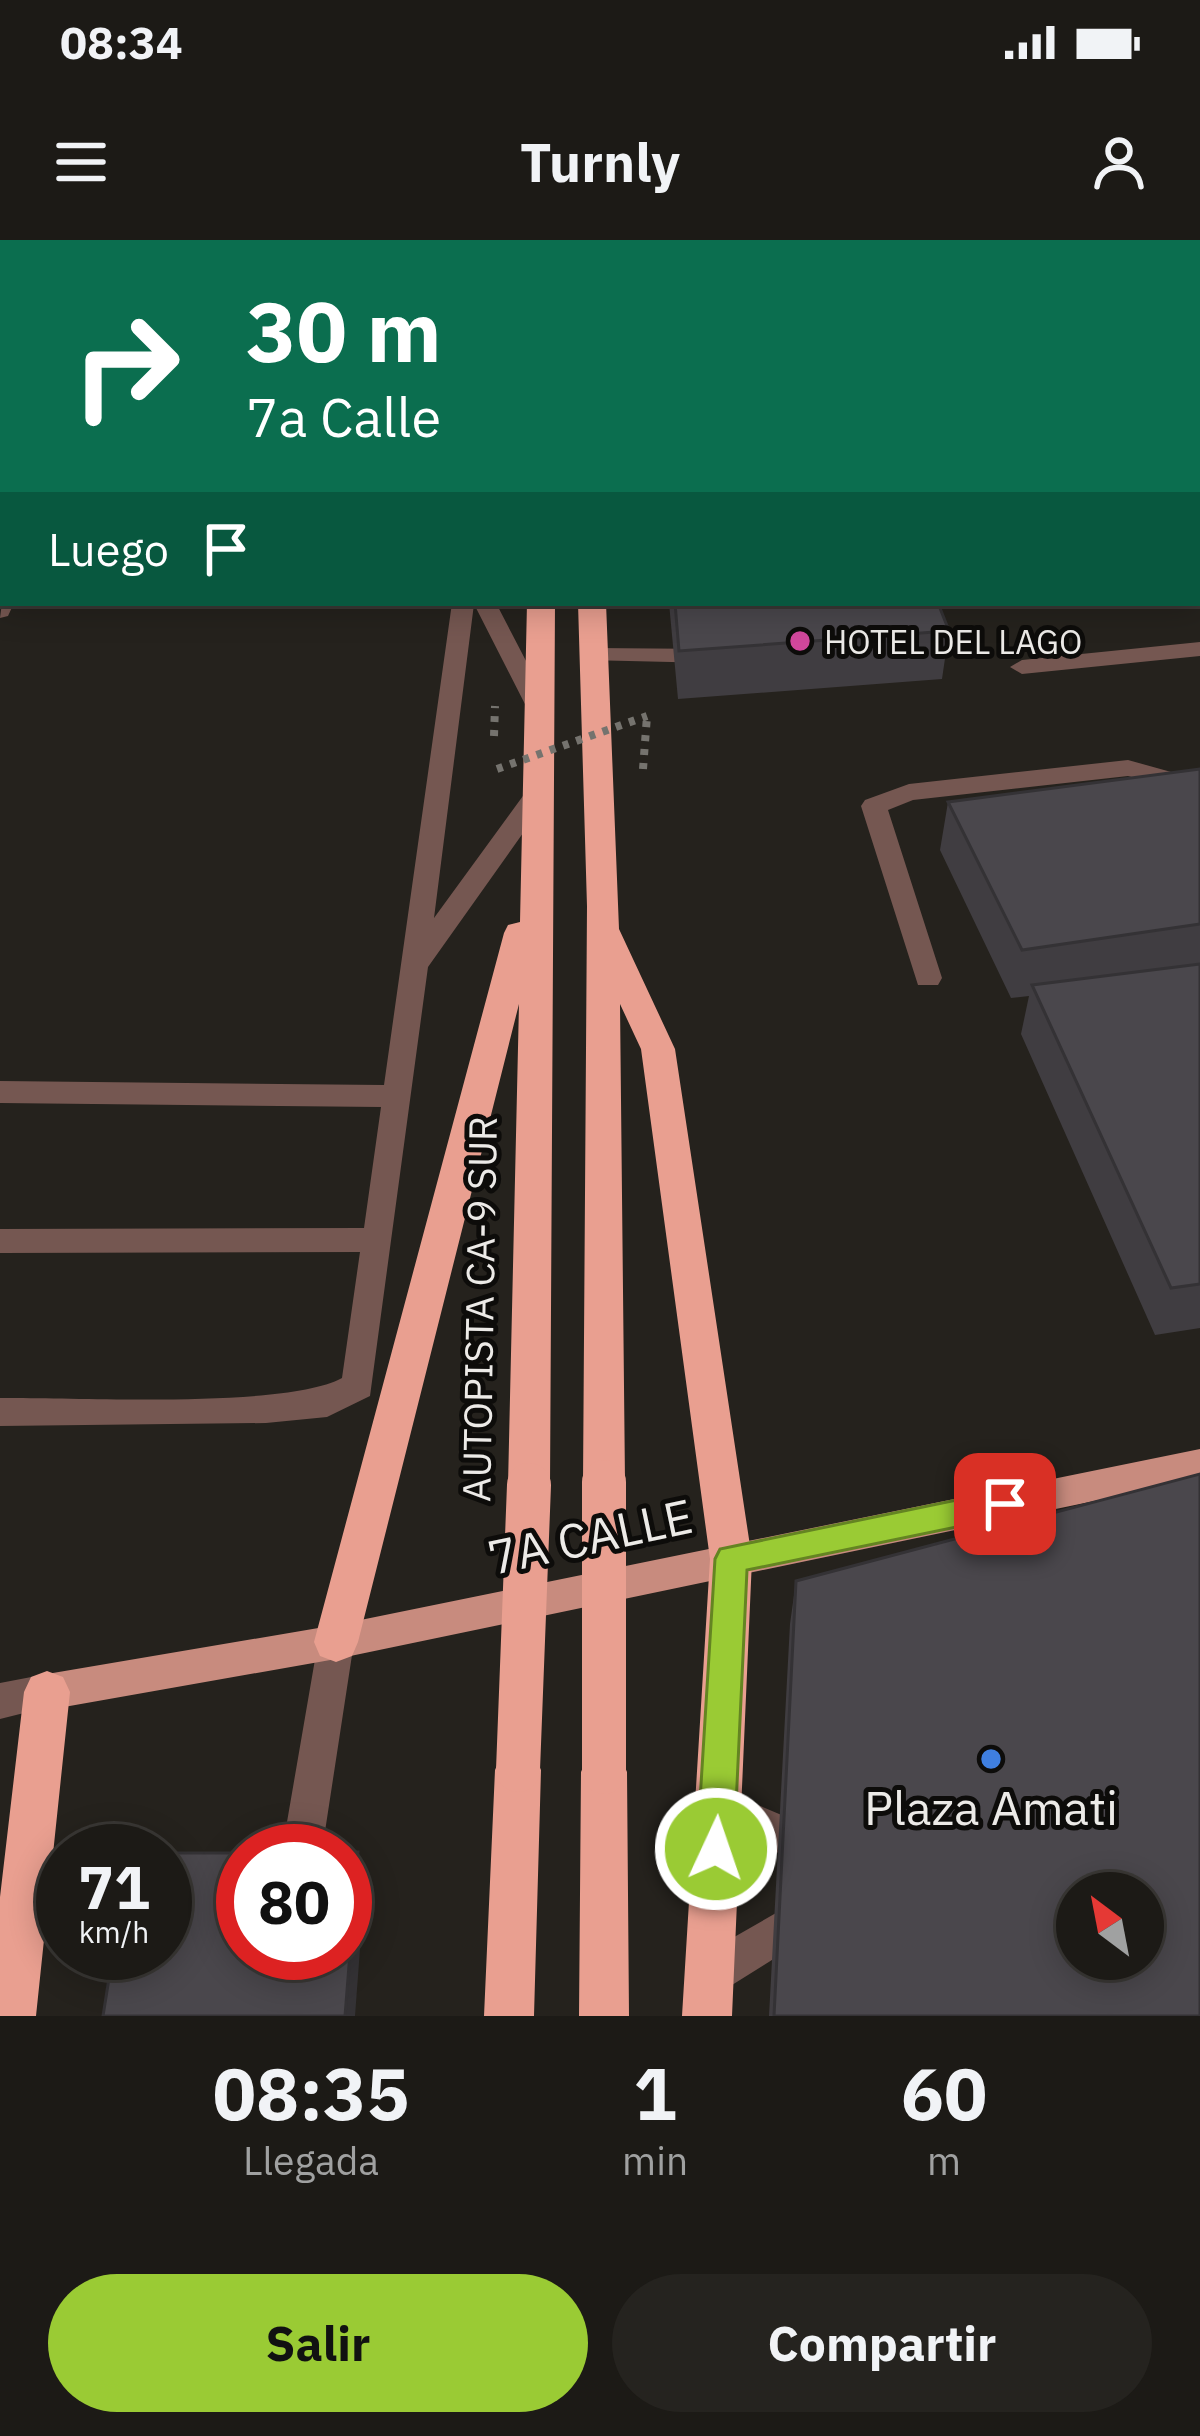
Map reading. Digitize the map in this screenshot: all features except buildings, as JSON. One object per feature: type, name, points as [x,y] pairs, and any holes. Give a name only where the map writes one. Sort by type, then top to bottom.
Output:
[{"type":"highway","name":"AUTOPISTA CA-9 SUR","points":[[509,2016],[530,1485],[541,606]]},
{"type":"highway","points":[[592,606],[603,929],[604,2016]]},
{"type":"highway","points":[[336,1642],[535,878]]},
{"type":"highway","points":[[603,929],[658,1049],[731,1559],[708,1995]]},
{"type":"highway","points":[[11,2016],[23,1697]]},
{"type":"main road","name":"7A CALLE","points":[[23,1697],[336,1642],[1200,1464]]},
{"type":"street","points":[[0,1412],[266,1409],[326,1403],[358,1386],[463,606]]},
{"type":"street","points":[[487,606],[539,709]]},
{"type":"street","points":[[1022,667],[1200,649]]},
{"type":"street","points":[[594,656],[686,659],[731,655]]},
{"type":"street","points":[[928,978],[874,806],[909,792],[1128,769],[1200,788]]},
{"type":"street","points":[[414,965],[537,795]]},
{"type":"street","points":[[0,1092],[397,1096]]},
{"type":"street","points":[[0,1241],[377,1240]]},
{"type":"street","points":[[958,1513],[974,1555]]},
{"type":"street","points":[[306,1824],[336,1642]]},
{"type":"street","points":[[718,1807],[835,1858],[854,1859]]},
{"type":"street","points":[[708,1995],[839,1898]]},
{"type":"path","points":[[497,769],[646,716],[642,777]]},
{"type":"place","name":"HOTEL DEL LAGO","points":[[800,641]]},
{"type":"place","name":"Plaza Amati","points":[[991,1759]]},
{"type":"route","points":[[716,1849],[731,1559],[1005,1504]]}]
